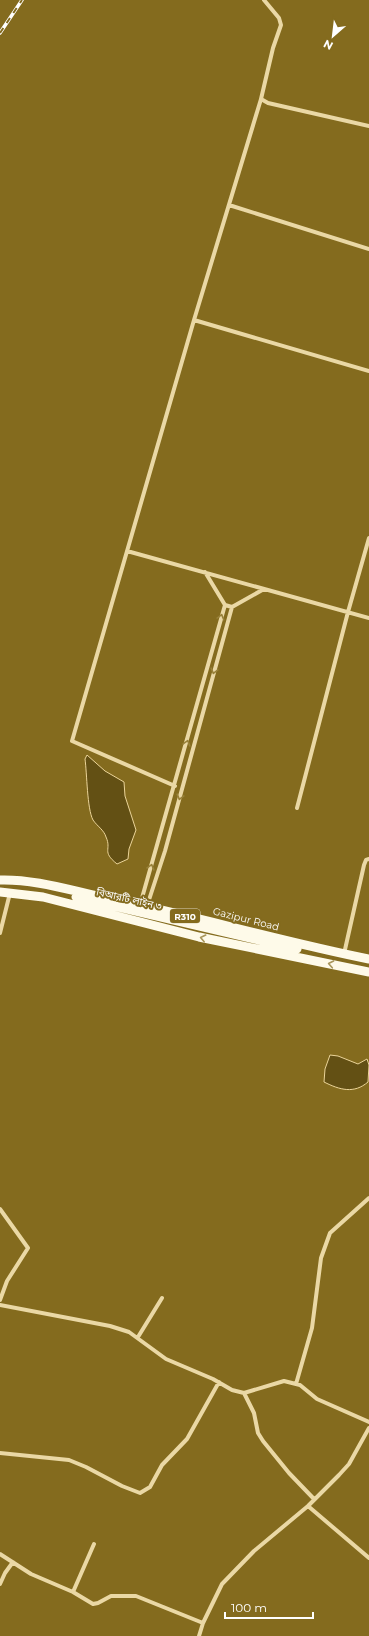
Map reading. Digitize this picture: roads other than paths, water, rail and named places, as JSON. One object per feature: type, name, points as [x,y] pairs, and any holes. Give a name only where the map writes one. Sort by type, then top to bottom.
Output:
[{"type":"main road","name":"Gazipur Road","points":[[0,880],[37,883],[144,906],[369,959]]},
{"type":"main road","name":"বিআরটি লাইন ৩","points":[[0,886],[48,890],[278,946],[369,964]]},
{"type":"main road","name":"R310","points":[[0,892],[43,897],[199,937],[369,972]]},
{"type":"street","points":[[175,786],[72,741],[194,320],[261,99],[273,48],[281,25],[279,18],[264,0]]},
{"type":"street","points":[[261,99],[268,103],[369,126]]},
{"type":"street","points":[[229,205],[369,249]]},
{"type":"street","points":[[194,320],[369,371]]},
{"type":"street","points":[[297,808],[348,612],[369,538]]},
{"type":"street","points":[[127,551],[369,618]]},
{"type":"street","points":[[206,572],[225,605],[232,607]]},
{"type":"street","points":[[144,906],[165,851],[232,607],[264,589]]},
{"type":"street","points":[[144,906],[175,786],[225,605]]},
{"type":"street","points":[[344,954],[364,865],[366,860],[369,859]]},
{"type":"street","points":[[0,933],[10,893]]},
{"type":"street","points":[[296,1384],[312,1328],[321,1258],[330,1233],[369,1198]]},
{"type":"street","points":[[0,1209],[28,1248],[7,1281],[0,1300]]},
{"type":"street","points":[[138,1337],[162,1298]]},
{"type":"street","points":[[0,1305],[110,1326],[129,1332],[138,1337],[149,1348],[166,1359],[219,1382],[232,1390],[244,1393],[284,1381],[300,1385],[317,1399],[369,1422]]},
{"type":"street","points":[[0,1453],[69,1460],[86,1467],[122,1486],[140,1493],[150,1487],[162,1465],[187,1439],[219,1382]]},
{"type":"street","points":[[244,1393],[254,1413],[258,1433],[263,1441],[289,1473],[314,1499]]},
{"type":"street","points":[[199,1636],[203,1623],[222,1584],[254,1551],[308,1506],[349,1464],[369,1428]]},
{"type":"street","points":[[308,1506],[369,1558]]},
{"type":"street","points":[[73,1592],[94,1544]]},
{"type":"street","points":[[0,1554],[31,1574],[73,1592],[93,1604],[111,1596],[136,1596],[203,1623]]},
{"type":"street","points":[[0,1584],[13,1562]]},
{"type":"railway","points":[[0,33],[22,0]]}]
